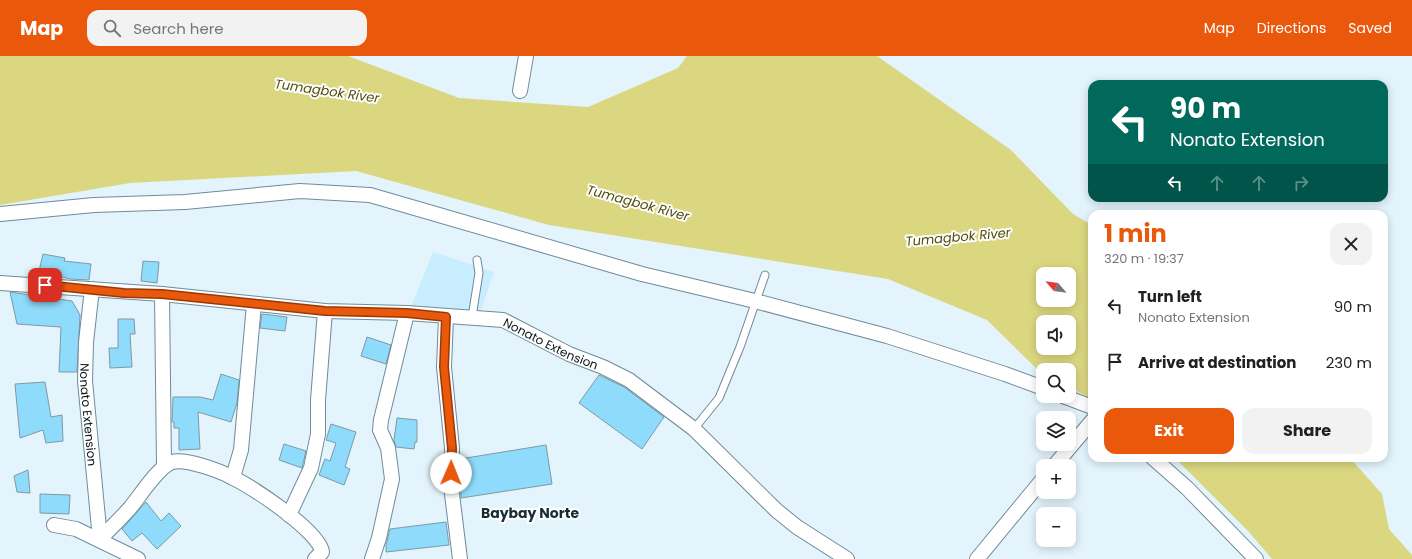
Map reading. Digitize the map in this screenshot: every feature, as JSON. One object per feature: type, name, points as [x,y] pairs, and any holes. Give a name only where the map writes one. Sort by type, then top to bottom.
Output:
[{"type":"street","points":[[520,91],[526,56]]},
{"type":"street","points":[[0,214],[94,205],[184,202],[300,191],[370,195],[642,274],[755,301],[887,336],[1036,385]]},
{"type":"street","name":"Nonato Extension","points":[[0,283],[92,289],[124,293],[162,294],[325,311],[407,313],[503,320],[569,354],[629,380],[659,401],[694,429],[776,510],[797,527],[847,559]]},
{"type":"street","name":"Nonato Extension","points":[[92,289],[86,342],[85,381],[100,539]]},
{"type":"street","points":[[162,294],[164,466]]},
{"type":"street","points":[[233,477],[241,450],[254,304]]},
{"type":"street","points":[[289,515],[311,468],[318,434],[318,400],[325,311]]},
{"type":"street","points":[[372,559],[379,538],[392,479],[388,448],[380,430],[381,420],[407,313]]},
{"type":"street","points":[[446,317],[444,367],[452,448],[451,486],[460,559]]},
{"type":"street","points":[[1076,401],[1088,405]]},
{"type":"street","points":[[1060,459],[1088,426]]},
{"type":"street","points":[[100,539],[129,509],[164,466],[173,462],[185,461],[233,477],[289,515],[302,525],[321,545],[322,557]]},
{"type":"street","points":[[1158,462],[1187,488],[1256,559]]},
{"type":"street","points":[[976,559],[1036,487]]},
{"type":"street","points":[[54,525],[76,529],[100,539],[138,559]]},
{"type":"lane","points":[[472,317],[479,273],[477,260]]},
{"type":"lane","points":[[694,429],[719,398],[740,347],[765,275]]},
{"type":"shaded area","points":[[433,252],[494,272],[478,319],[407,317]]},
{"type":"water","name":"Tumagbok River","points":[[0,56],[348,56],[459,98],[588,107],[678,68],[687,56],[877,56],[1011,150],[1073,214],[1088,223],[1088,397],[1076,391],[1076,363],[1036,363],[1036,368],[987,320],[888,279],[549,225],[356,171],[130,183],[0,205]]},
{"type":"water","points":[[1179,462],[1354,462],[1382,494],[1389,529],[1412,555],[1412,559],[1272,559],[1249,532]]},
{"type":"building","points":[[43,254],[65,258],[64,261],[91,264],[89,280],[70,279],[39,271]]},
{"type":"building","points":[[143,261],[159,262],[157,283],[141,281]]},
{"type":"building","points":[[10,292],[72,301],[80,315],[77,372],[59,372],[61,327],[17,324]]},
{"type":"building","points":[[262,314],[287,317],[285,331],[260,328]]},
{"type":"building","points":[[118,319],[134,319],[135,334],[130,334],[132,367],[110,368],[109,348],[118,348]]},
{"type":"building","points":[[367,337],[391,345],[386,364],[361,356]]},
{"type":"building","points":[[221,374],[239,380],[237,403],[231,422],[198,412],[200,449],[179,450],[179,428],[174,428],[174,422],[172,422],[173,397],[200,397],[213,400]]},
{"type":"building","points":[[599,375],[624,387],[664,417],[642,449],[579,403]]},
{"type":"building","points":[[45,382],[51,417],[62,415],[63,441],[46,443],[43,430],[20,438],[15,384]]},
{"type":"building","points":[[397,418],[417,420],[417,442],[415,442],[414,449],[396,447],[394,440]]},
{"type":"building","points":[[331,424],[356,432],[345,467],[350,469],[344,485],[319,475],[325,459],[330,461],[336,443],[326,440]]},
{"type":"building","points":[[284,444],[306,451],[302,468],[279,460]]},
{"type":"building","points":[[546,445],[552,484],[461,498],[460,459]]},
{"type":"building","points":[[28,470],[30,493],[17,492],[14,476]]},
{"type":"building","points":[[40,494],[70,495],[69,514],[40,513]]},
{"type":"building","points":[[146,502],[161,521],[169,513],[181,526],[157,549],[142,533],[132,541],[122,529]]},
{"type":"building","points":[[446,522],[449,545],[386,552],[390,529]]},
{"type":"district","name":"Baybay Norte","points":[[530,513]]},
{"type":"route","points":[[45,285],[124,293],[162,294],[325,311],[407,313],[446,317],[444,367],[452,448],[451,473]]}]
